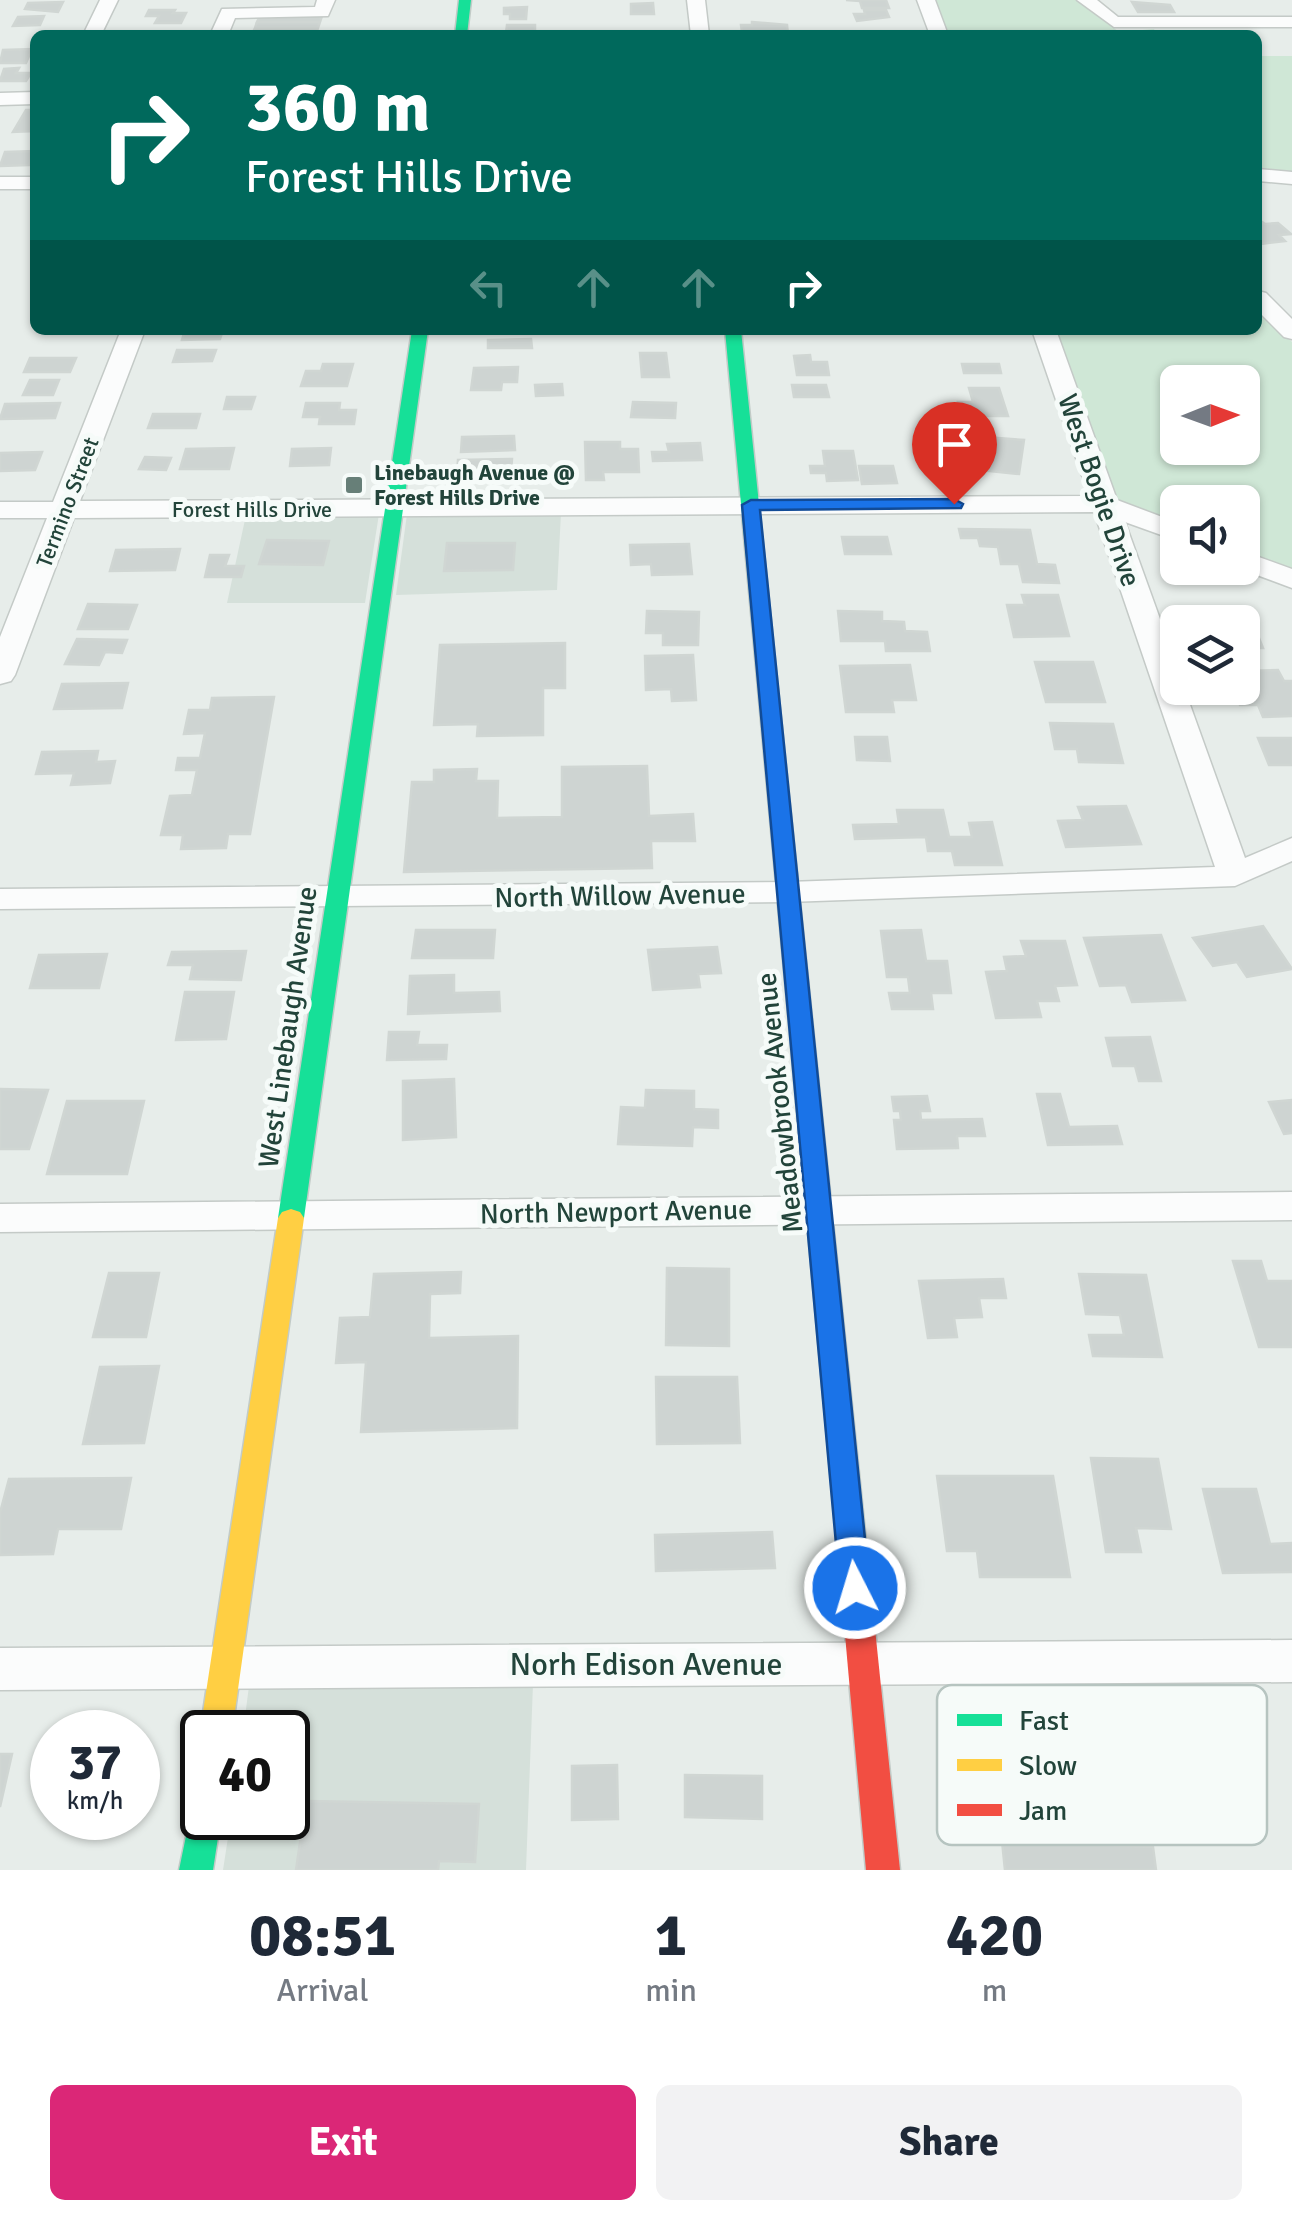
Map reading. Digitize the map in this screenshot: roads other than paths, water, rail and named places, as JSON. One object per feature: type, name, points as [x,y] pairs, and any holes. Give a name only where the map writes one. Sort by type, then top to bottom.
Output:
[{"type":"street","points":[[94,30],[109,0]]},
{"type":"street","points":[[221,30],[228,12],[322,12],[326,0]]},
{"type":"street","points":[[462,30],[466,0]]},
{"type":"street","points":[[696,0],[699,30]]},
{"type":"street","points":[[926,0],[937,30]]},
{"type":"street","points":[[1086,0],[1114,22],[1292,22]]},
{"type":"street","points":[[0,99],[30,98]]},
{"type":"street","points":[[1262,176],[1292,178]]},
{"type":"street","points":[[0,183],[30,183]]},
{"type":"street","points":[[1262,302],[1292,332]]},
{"type":"street","name":"Termino Street","points":[[0,675],[132,335]]},
{"type":"street","name":"West Linebaugh Avenue","points":[[219,1710],[419,335]]},
{"type":"street","name":"Meadowbrook Avenue","points":[[734,335],[883,1870]]},
{"type":"street","name":"West Bogie Drive","points":[[1046,335],[1235,876]]},
{"type":"street","points":[[1104,504],[1160,526]]},
{"type":"street","name":"Forest Hills Drive","points":[[0,510],[1104,504]]},
{"type":"street","points":[[1260,566],[1292,579]]},
{"type":"street","name":"North Willow Avenue","points":[[0,899],[788,892],[1235,876],[1292,848]]},
{"type":"street","name":"North Newport Avenue","points":[[0,1218],[1292,1206]]},
{"type":"street","name":"Norh Edison Avenue","points":[[0,1669],[1292,1661]]},
{"type":"street","points":[[196,1870],[201,1840]]},
{"type":"place","name":"Linebaugh Avenue @ Forest Hills Drive","points":[[354,485]]}]
